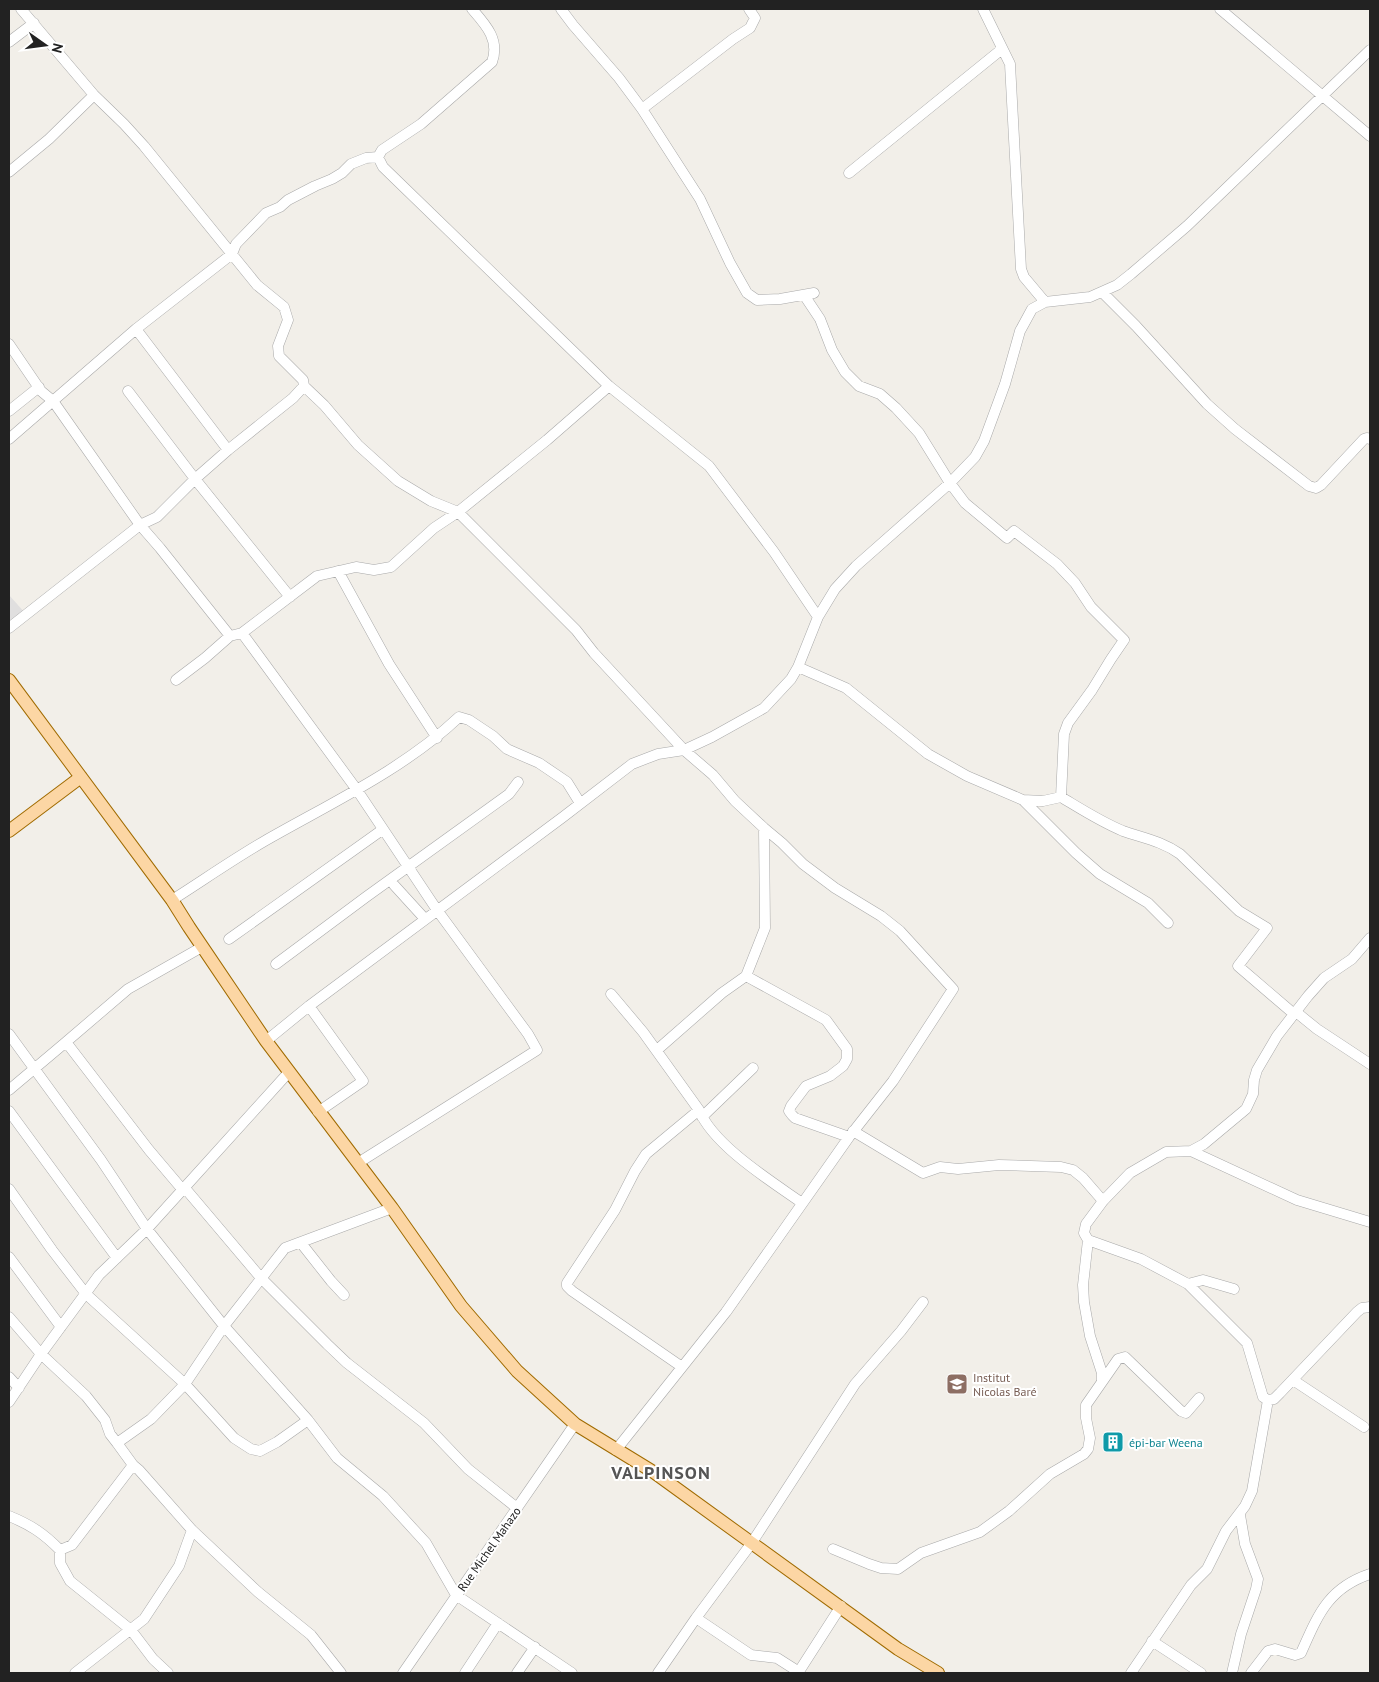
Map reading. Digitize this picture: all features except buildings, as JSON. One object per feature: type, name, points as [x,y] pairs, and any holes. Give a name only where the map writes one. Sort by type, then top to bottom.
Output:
[{"type":"main road","points":[[9,680],[172,900],[266,1041],[318,1112],[392,1208],[461,1306],[517,1371],[575,1424],[655,1473],[898,1649],[938,1673]]},
{"type":"main road","points":[[9,831],[81,777]]},
{"type":"street","points":[[21,9],[94,95],[124,124],[257,285],[284,308],[288,320],[278,346],[279,356],[303,380],[304,386],[324,405],[358,445],[398,481],[431,501],[458,512],[576,630],[594,653],[684,750],[713,775],[764,828],[803,864],[835,888],[881,916],[900,931],[953,989],[893,1081],[851,1134],[726,1312],[616,1450]]},
{"type":"street","points":[[378,157],[382,150],[421,124],[492,62],[496,54],[490,30],[472,9]]},
{"type":"street","points":[[561,9],[572,25],[619,78],[642,109],[700,199],[730,264],[748,293],[757,300],[780,299],[809,294],[832,350],[845,372],[858,386],[880,394],[919,433],[950,483],[965,503],[1007,538],[1014,531],[1056,564],[1074,583],[1091,607],[1124,640],[1068,723],[1064,734],[1061,798]]},
{"type":"street","points":[[642,109],[750,28],[755,18],[749,9]]},
{"type":"street","points":[[983,9],[1010,64],[1021,269],[1024,277],[1045,302]]},
{"type":"street","points":[[1220,9],[1370,136]]},
{"type":"street","points":[[9,42],[34,23]]},
{"type":"street","points":[[849,173],[1002,49]]},
{"type":"street","points":[[266,1041],[309,1006],[563,818],[632,764],[658,754],[684,750],[712,737],[764,708],[791,680],[818,618],[835,589],[856,566],[950,483],[969,464],[980,449],[1005,384],[1020,331],[1032,308],[1045,302],[1090,297],[1103,293],[1117,285],[1187,226],[1370,50]]},
{"type":"street","points":[[9,172],[49,139],[94,95]]},
{"type":"street","points":[[9,439],[136,329],[232,254],[236,244],[266,213],[280,207],[288,200],[314,186],[332,179],[351,164],[366,158],[378,157]]},
{"type":"street","points":[[378,157],[383,167],[609,386],[709,466],[774,552],[818,618]]},
{"type":"street","points":[[1103,293],[1136,326],[1207,404],[1310,486],[1316,488],[1321,485],[1364,439],[1370,439]]},
{"type":"street","points":[[136,329],[228,450]]},
{"type":"street","points":[[9,344],[39,387],[53,401],[140,525],[230,636]]},
{"type":"street","points":[[9,628],[140,525],[156,517],[195,478],[293,398],[304,386]]},
{"type":"street","points":[[176,680],[230,636],[242,633],[317,576],[356,567],[374,570],[391,567],[434,528],[458,512],[547,440],[609,386]]},
{"type":"street","points":[[9,410],[39,387]]},
{"type":"street","points":[[128,391],[290,596]]},
{"type":"street","points":[[338,571],[389,664],[437,738]]},
{"type":"street","points":[[242,633],[357,790],[437,910],[528,1034],[537,1050],[358,1163]]},
{"type":"street","points":[[798,667],[846,688],[939,761],[992,788],[1023,800],[1043,801],[1061,798],[1108,824],[1161,842],[1180,854],[1239,911],[1267,928],[1238,966],[1295,1013],[1370,1064]]},
{"type":"street","points":[[172,900],[262,842],[357,790],[437,738],[459,717],[469,720],[493,736],[507,749],[539,763],[567,782],[580,803]]},
{"type":"street","points":[[276,964],[509,794],[518,782]]},
{"type":"street","points":[[1023,800],[1100,874],[1148,904],[1168,923]]},
{"type":"street","points":[[657,1050],[722,993],[746,976],[765,928],[764,828]]},
{"type":"street","points":[[229,939],[382,830]]},
{"type":"street","points":[[394,885],[426,918]]},
{"type":"street","points":[[1102,1382],[1102,1373],[1090,1336],[1084,1302],[1083,1285],[1088,1240],[1084,1233],[1086,1224],[1103,1201],[1130,1174],[1166,1152],[1191,1151],[1204,1144],[1246,1109],[1253,1094],[1257,1070],[1277,1036],[1324,978],[1352,959],[1370,938]]},
{"type":"street","points":[[9,1090],[128,989],[202,947]]},
{"type":"street","points":[[746,976],[826,1020],[845,1044],[848,1054],[846,1062],[830,1076],[806,1086],[789,1111],[795,1118],[851,1134],[923,1173],[940,1167],[958,1168],[999,1165],[1061,1166],[1073,1170],[1083,1178],[1103,1201]]},
{"type":"street","points":[[611,994],[657,1050],[715,1134],[742,1161],[802,1203]]},
{"type":"street","points":[[309,1006],[364,1081],[318,1112]]},
{"type":"street","points":[[9,1034],[101,1160],[147,1229],[224,1326],[308,1420],[337,1458],[383,1496],[426,1543],[456,1595],[571,1673]]},
{"type":"street","points":[[66,1042],[144,1142],[261,1278],[347,1363],[424,1423],[468,1469],[517,1508]]},
{"type":"street","points":[[682,1367],[572,1291],[567,1286],[567,1283],[615,1210],[646,1154],[700,1113],[753,1068]]},
{"type":"street","points":[[9,1402],[60,1327],[99,1275],[147,1229],[289,1072]]},
{"type":"street","points":[[9,1111],[117,1258]]},
{"type":"street","points":[[1191,1151],[1297,1200],[1370,1222]]},
{"type":"street","points":[[9,1189],[86,1294],[185,1384],[234,1438],[250,1449],[260,1450],[277,1442],[308,1420]]},
{"type":"street","points":[[117,1444],[151,1419],[185,1384],[224,1326],[285,1248],[392,1208]]},
{"type":"street","points":[[1088,1240],[1141,1258],[1188,1284],[1247,1343],[1263,1397],[1268,1400]]},
{"type":"street","points":[[301,1243],[331,1281],[344,1294]]},
{"type":"street","points":[[9,1257],[60,1327]]},
{"type":"street","points":[[1188,1284],[1203,1280],[1234,1289]]},
{"type":"street","points":[[658,1673],[751,1544],[855,1384],[901,1331],[923,1302]]},
{"type":"street","points":[[1268,1400],[1277,1397],[1356,1312],[1362,1308],[1370,1307]]},
{"type":"street","points":[[10,1323],[86,1396],[104,1420],[110,1434],[133,1465],[192,1530],[258,1592],[311,1635],[341,1673]]},
{"type":"street","points":[[833,1549],[881,1568],[898,1569],[922,1553],[980,1532],[1009,1511],[1050,1474],[1084,1454],[1088,1449],[1090,1438],[1085,1411],[1086,1406],[1118,1359],[1125,1357],[1181,1411],[1186,1413],[1198,1398]]},
{"type":"street","points":[[9,1377],[19,1388]]},
{"type":"street","points":[[1293,1380],[1364,1427]]},
{"type":"street","points":[[1131,1673],[1191,1585],[1207,1570],[1226,1531],[1240,1515],[1252,1490],[1268,1400]]},
{"type":"street","name":"Rue Michel Mahazo","points":[[403,1673],[575,1424]]},
{"type":"street","points":[[60,1550],[72,1545],[133,1465]]},
{"type":"street","points":[[1232,1673],[1240,1634],[1258,1579],[1245,1544],[1240,1515]]},
{"type":"street","points":[[9,1516],[41,1532],[60,1550],[60,1563],[70,1582],[130,1630],[153,1659],[168,1673]]},
{"type":"street","points":[[75,1673],[144,1619],[179,1566],[192,1530]]},
{"type":"street","points":[[1250,1673],[1268,1651],[1275,1648],[1295,1655],[1300,1652],[1316,1619],[1330,1597],[1358,1578],[1370,1574]]},
{"type":"street","points":[[696,1618],[751,1655],[778,1658],[799,1672],[841,1606]]},
{"type":"street","points":[[465,1673],[498,1623]]},
{"type":"street","points":[[1152,1641],[1201,1673]]},
{"type":"street","points":[[517,1673],[535,1647]]},
{"type":"shaded area","points":[[9,595],[26,614],[9,628]]},
{"type":"place","name":"Institut Nicolas Baré","points":[[957,1384]]},
{"type":"place","name":"épi-bar Weena","points":[[1113,1442]]},
{"type":"district","name":"VALPINSON","points":[[661,1472]]}]
